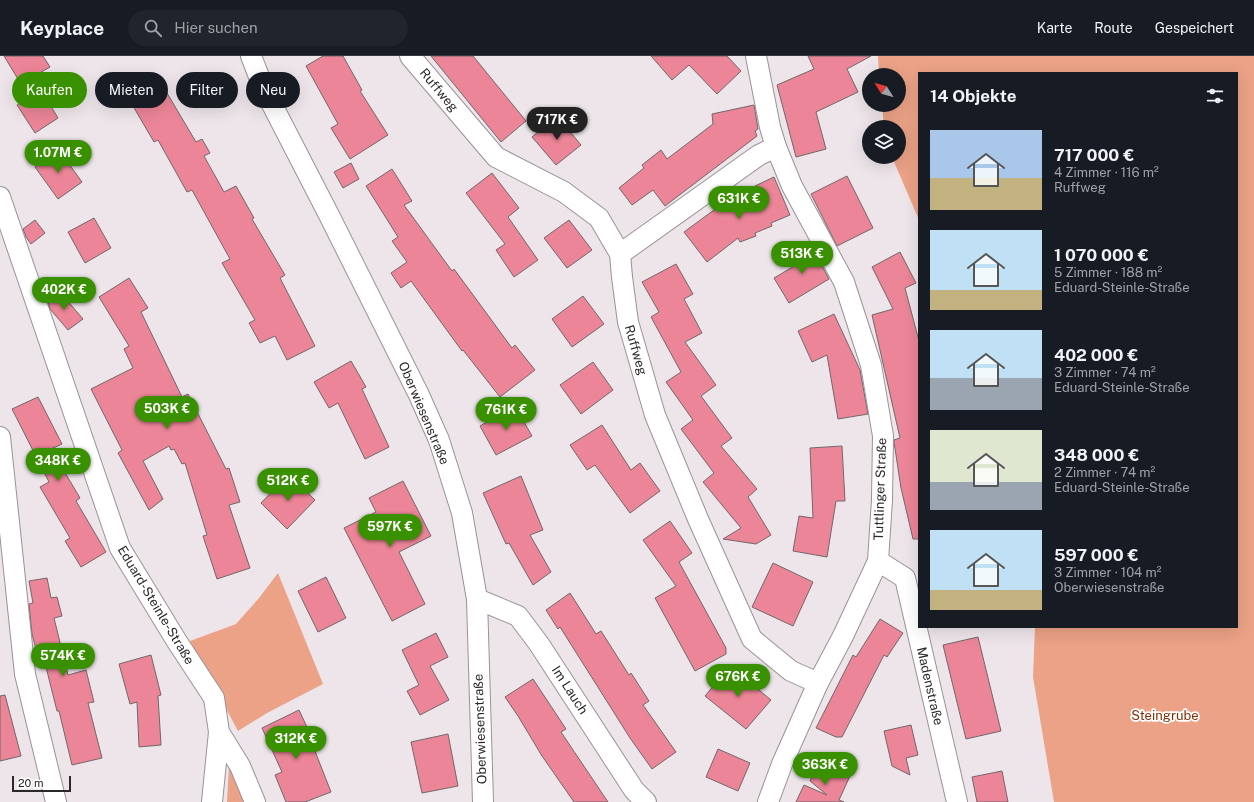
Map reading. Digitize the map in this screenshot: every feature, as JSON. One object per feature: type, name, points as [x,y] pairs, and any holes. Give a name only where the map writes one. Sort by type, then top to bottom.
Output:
[{"type":"street","name":"Oberwiesenstraße","points":[[251,56],[263,88],[330,217],[419,395],[439,440],[462,513],[477,599],[483,802]]},
{"type":"street","name":"Ruffweg","points":[[410,56],[496,157],[564,192],[599,218],[620,254],[628,322],[655,415],[698,520],[752,639],[791,671],[818,683]]},
{"type":"street","name":"Tuttlinger Straße","points":[[756,56],[770,127],[776,147],[792,186],[844,282],[871,365],[883,436],[882,500],[878,561],[843,636],[818,683],[782,764],[768,802]]},
{"type":"street","points":[[620,254],[759,155],[776,147]]},
{"type":"street","name":"Eduard-Steinle-Straße","points":[[0,197],[120,548],[176,640],[214,698],[219,732],[240,766],[255,802]]},
{"type":"street","points":[[0,437],[25,674],[56,802]]},
{"type":"street","name":"Madenstraße","points":[[878,561],[905,578],[956,802]]},
{"type":"street","name":"Im Lauch","points":[[477,599],[518,616],[540,644],[634,790],[646,802]]},
{"type":"street","points":[[212,802],[219,732]]},
{"type":"green space","name":"Steingrube","points":[[878,56],[1254,56],[1254,802],[1054,802],[1033,677],[1035,628],[1238,628],[1238,72],[918,72],[918,218],[895,164],[906,164],[906,120],[883,120],[883,112],[906,112],[906,68],[879,68]]},
{"type":"green space","points":[[278,573],[323,684],[267,713],[238,731],[190,641],[236,624],[259,598]]},
{"type":"green space","points":[[229,766],[244,802],[227,802]]},
{"type":"building","points":[[4,56],[43,56],[50,67],[41,72],[14,72]]},
{"type":"building","points":[[323,56],[343,56],[362,90],[360,91],[388,135],[350,159],[331,128],[338,124],[306,66]]},
{"type":"building","points":[[431,56],[473,56],[526,121],[501,142]]},
{"type":"building","points":[[651,56],[727,56],[741,71],[717,94],[689,65],[672,80]]},
{"type":"building","points":[[808,56],[871,56],[847,69],[858,92],[816,112],[826,149],[796,157],[777,85],[814,69]]},
{"type":"building","points":[[168,95],[196,142],[202,139],[210,153],[204,156],[224,192],[236,186],[254,218],[252,219],[285,275],[280,278],[315,346],[287,360],[275,336],[260,343],[249,323],[255,320],[222,263],[230,259],[192,190],[187,192],[158,140],[154,142],[134,108],[168,108]]},
{"type":"building","points":[[754,105],[758,129],[755,131],[757,136],[665,206],[653,190],[632,205],[619,188],[644,168],[642,165],[661,150],[667,159],[713,124],[712,114]]},
{"type":"building","points":[[19,108],[52,108],[58,118],[35,133]]},
{"type":"building","points":[[557,116],[581,145],[556,165],[532,137]]},
{"type":"building","points":[[59,150],[82,182],[58,199],[35,167]]},
{"type":"building","points":[[351,163],[359,179],[343,188],[334,172]]},
{"type":"building","points":[[392,169],[412,201],[404,205],[452,271],[454,269],[512,348],[515,345],[535,370],[500,397],[463,350],[462,351],[411,281],[401,288],[391,273],[407,262],[392,241],[398,237],[366,186]]},
{"type":"building","points":[[492,173],[519,208],[508,217],[538,260],[514,277],[496,250],[505,244],[466,193]]},
{"type":"building","points":[[847,176],[873,228],[837,246],[811,194]]},
{"type":"building","points":[[774,177],[790,215],[771,223],[772,226],[755,233],[756,236],[740,242],[738,238],[707,262],[684,232],[714,210],[741,199],[739,196],[757,188],[755,186]]},
{"type":"building","points":[[94,218],[111,248],[85,263],[68,232]]},
{"type":"building","points":[[35,220],[45,233],[31,244],[23,229]]},
{"type":"building","points":[[569,220],[592,250],[567,268],[544,238]]},
{"type":"building","points":[[810,244],[829,279],[789,303],[774,278],[796,265],[790,256]]},
{"type":"building","points":[[900,252],[916,283],[905,288],[918,337],[918,539],[913,539],[901,488],[894,442],[894,440],[900,438],[872,315],[893,309],[872,267]]},
{"type":"building","points":[[676,264],[693,294],[684,299],[702,333],[685,342],[716,385],[701,396],[732,438],[721,446],[757,489],[748,497],[771,535],[756,544],[723,539],[741,528],[703,482],[714,473],[681,429],[693,420],[666,382],[681,372],[651,317],[659,312],[642,282]]},
{"type":"building","points":[[129,278],[148,308],[141,312],[182,397],[188,394],[226,469],[229,468],[240,502],[229,505],[250,568],[217,579],[203,536],[207,535],[185,463],[182,464],[174,449],[171,450],[169,446],[143,461],[163,499],[149,510],[118,453],[122,450],[91,389],[133,368],[124,349],[129,346],[99,297]]},
{"type":"building","points":[[60,292],[83,319],[68,330],[50,309],[48,302]]},
{"type":"building","points":[[583,296],[604,324],[572,347],[552,319]]},
{"type":"building","points":[[834,314],[860,370],[868,414],[838,419],[827,355],[812,362],[798,331]]},
{"type":"building","points":[[351,361],[366,387],[362,389],[389,447],[365,459],[338,403],[329,408],[314,382]]},
{"type":"building","points":[[593,362],[613,390],[581,414],[560,385]]},
{"type":"building","points":[[38,397],[62,444],[51,449],[80,498],[76,501],[106,552],[81,567],[65,541],[70,538],[40,487],[49,482],[12,409]]},
{"type":"building","points":[[515,406],[532,436],[496,455],[480,426]]},
{"type":"building","points":[[602,425],[631,470],[640,463],[660,491],[630,513],[595,465],[587,470],[570,445]]},
{"type":"building","points":[[842,446],[845,501],[836,501],[827,557],[793,551],[799,516],[813,518],[810,448]]},
{"type":"building","points":[[289,474],[315,500],[287,529],[261,503]]},
{"type":"building","points":[[521,476],[543,530],[530,535],[551,572],[533,585],[509,543],[506,544],[483,493]]},
{"type":"building","points":[[403,481],[431,536],[399,552],[425,604],[392,621],[344,528],[376,512],[369,498]]},
{"type":"building","points":[[670,521],[692,553],[679,562],[726,648],[726,654],[695,671],[655,598],[676,586],[643,540]]},
{"type":"building","points":[[773,563],[813,582],[793,626],[752,607]]},
{"type":"building","points":[[326,577],[346,618],[318,632],[298,591]]},
{"type":"building","points":[[47,578],[51,598],[57,597],[62,616],[54,618],[68,675],[86,670],[94,702],[88,703],[102,758],[72,765],[43,655],[38,657],[32,634],[29,604],[33,603],[29,581]]},
{"type":"building","points":[[570,593],[596,634],[601,631],[629,675],[631,673],[649,701],[643,705],[676,752],[652,769],[630,738],[560,627],[558,629],[546,610]]},
{"type":"building","points":[[880,619],[903,633],[887,657],[884,655],[842,737],[836,737],[816,728],[853,655],[856,657]]},
{"type":"building","points":[[436,633],[448,657],[430,666],[449,700],[420,715],[407,691],[419,685],[402,650]]},
{"type":"building","points":[[978,637],[1001,731],[966,739],[943,645]]},
{"type":"building","points":[[151,655],[161,695],[158,696],[161,745],[139,747],[137,702],[130,704],[119,664]]},
{"type":"building","points":[[730,666],[771,700],[746,729],[705,696]]},
{"type":"building","points":[[533,679],[566,729],[561,732],[608,802],[574,802],[542,756],[505,697]]},
{"type":"building","points":[[5,695],[21,756],[0,761],[0,696]]},
{"type":"building","points":[[299,710],[313,740],[311,741],[331,792],[305,802],[286,802],[275,775],[282,772],[262,728]]},
{"type":"building","points":[[911,725],[918,755],[906,758],[910,775],[892,766],[884,731]]},
{"type":"building","points":[[448,734],[458,786],[422,793],[411,742]]},
{"type":"building","points":[[718,749],[750,763],[738,791],[706,777]]},
{"type":"building","points":[[818,762],[850,776],[839,800],[844,802],[796,802],[804,785],[827,795],[810,781]]},
{"type":"building","points":[[1002,771],[1008,802],[977,802],[972,777]]}]
